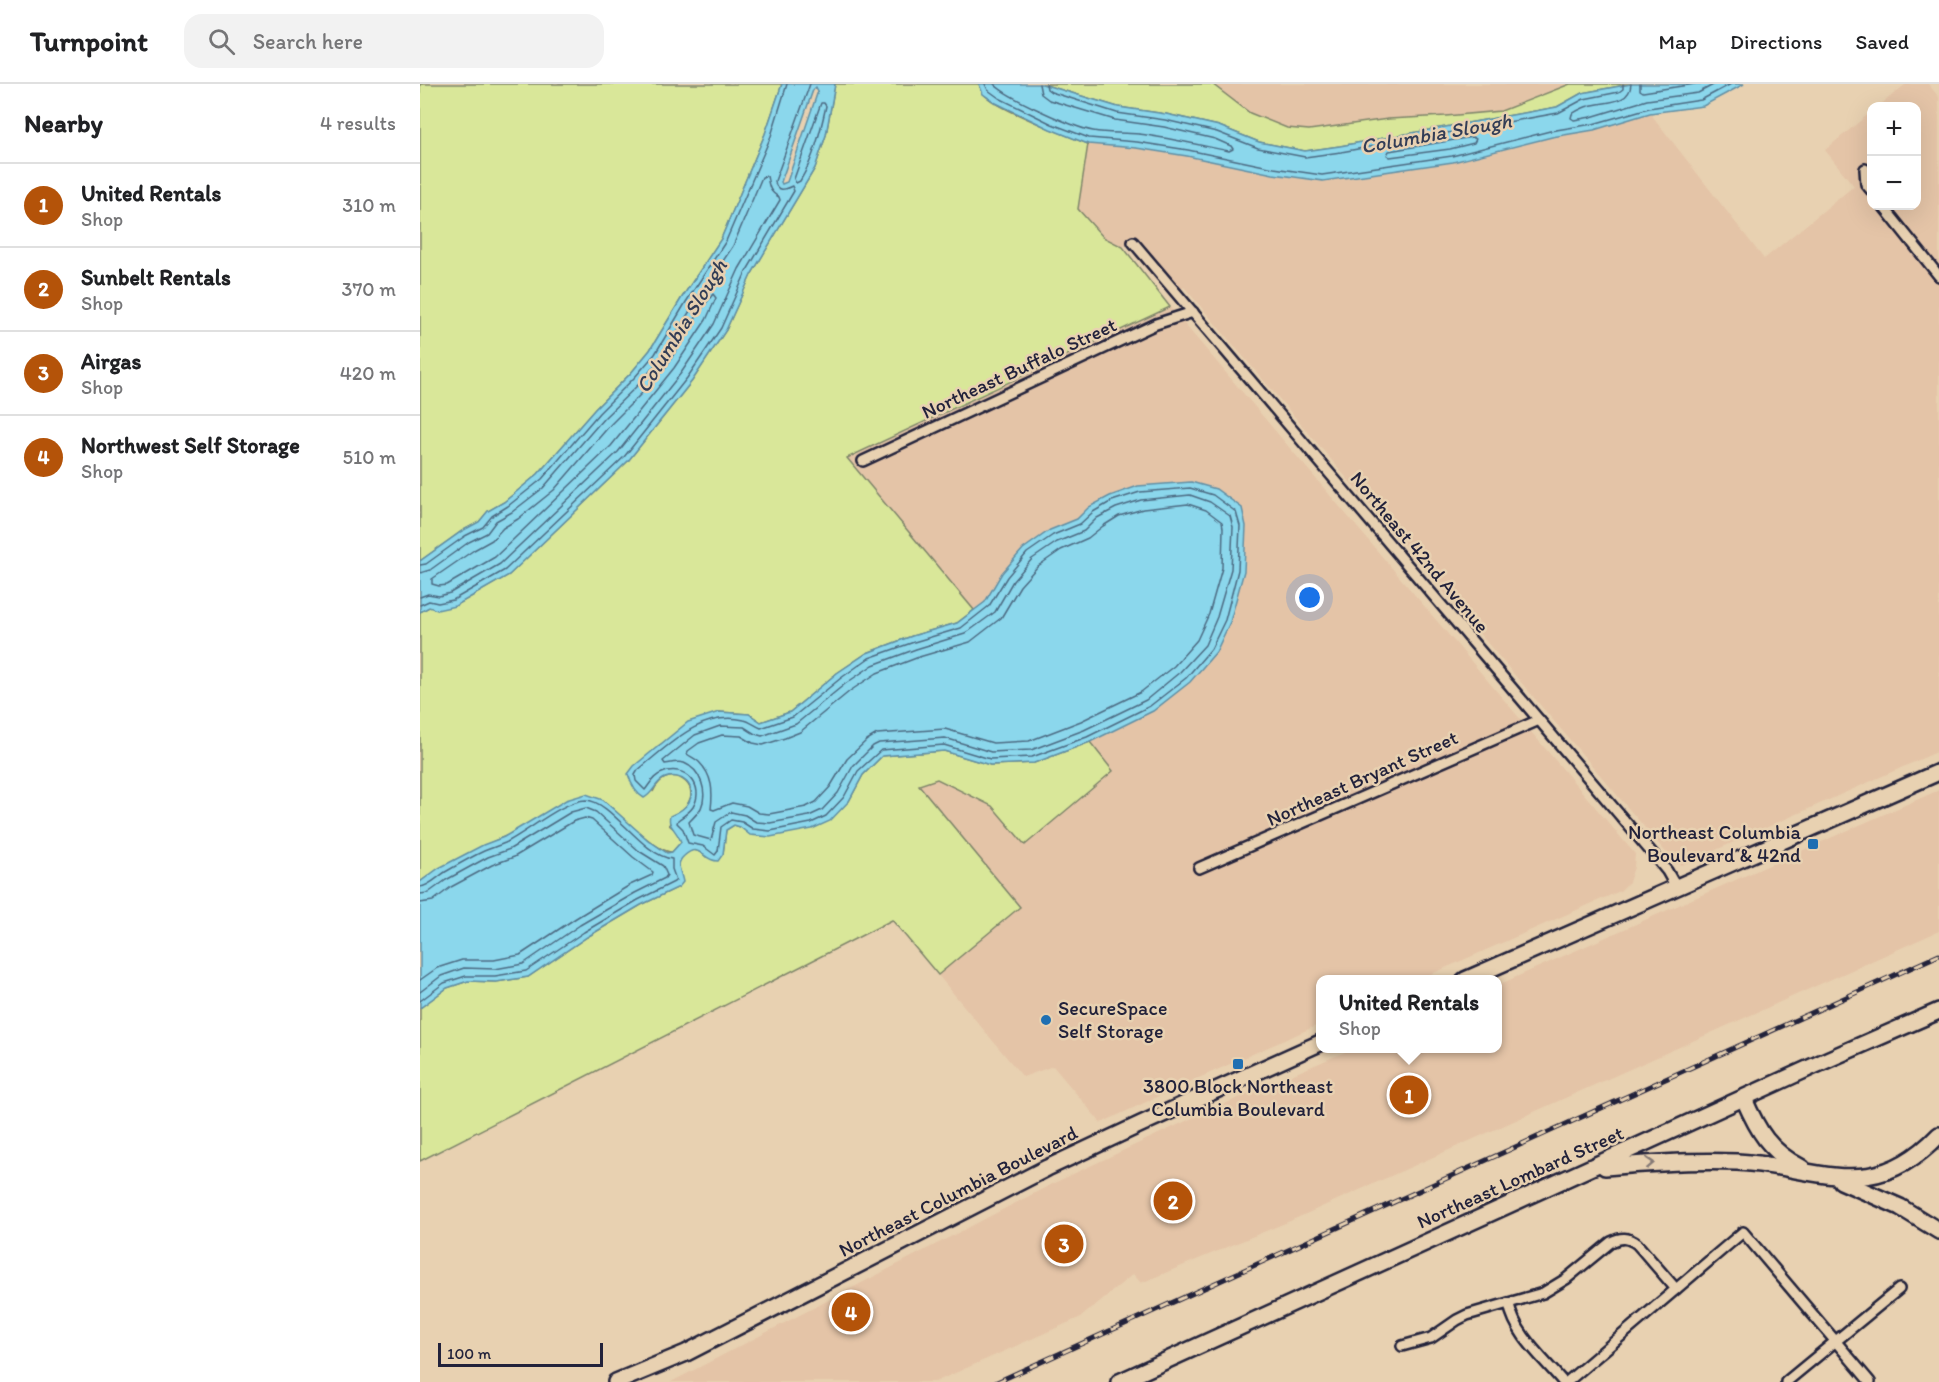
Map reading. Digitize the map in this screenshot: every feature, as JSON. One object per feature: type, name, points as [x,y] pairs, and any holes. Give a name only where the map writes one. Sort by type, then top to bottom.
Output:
[{"type":"main road","points":[[1476,975],[1939,772]]},
{"type":"main road","name":"Northeast Lombard Street","points":[[1119,1382],[1939,1011]]},
{"type":"main road","name":"Northeast Columbia Boulevard","points":[[616,1382],[686,1353],[1047,1168],[1316,1045]]},
{"type":"main road","points":[[1744,1099],[1758,1130],[1773,1148],[1799,1166],[1880,1197],[1939,1231]]},
{"type":"main road","points":[[1592,1168],[1672,1162],[1739,1162],[1824,1176],[1857,1178],[1886,1171],[1912,1158],[1939,1135]]},
{"type":"street","points":[[1865,169],[1867,185]]},
{"type":"street","points":[[1885,210],[1939,276]]},
{"type":"street","name":"Northeast 42nd Avenue","points":[[1133,242],[1667,871],[1676,887]]},
{"type":"street","name":"Northeast Buffalo Street","points":[[863,461],[1156,324],[1192,312]]},
{"type":"street","name":"Northeast Bryant Street","points":[[1199,868],[1539,720]]},
{"type":"street","points":[[1568,1382],[1743,1232],[1870,1382]]},
{"type":"street","points":[[1402,1347],[1431,1338],[1467,1315],[1532,1298],[1549,1290],[1619,1238],[1626,1238],[1638,1244],[1676,1289]]},
{"type":"street","points":[[1786,1382],[1899,1289]]},
{"type":"street","points":[[1509,1304],[1511,1316],[1521,1333],[1563,1382]]},
{"type":"shaded area","points":[[1212,84],[1570,84],[1501,111],[1388,119],[1309,130],[1287,128],[1250,113]]},
{"type":"shaded area","points":[[1906,84],[1928,84],[1939,97],[1939,751],[1682,865],[1675,863],[1184,287],[1175,293],[1130,241],[1123,247],[1103,238],[1078,209],[1088,144],[1136,148],[1187,156],[1273,174],[1323,181],[1453,162],[1552,137],[1594,130],[1650,113],[1764,259],[1854,186],[1825,150],[1867,115],[1867,210],[1921,210],[1921,102],[1884,102]]},
{"type":"shaded area","points":[[1170,307],[1635,854],[1629,882],[1620,891],[1429,975],[1316,975],[1316,1026],[1101,1123],[1053,1066],[1023,1077],[938,975],[1019,907],[919,785],[936,779],[992,806],[1026,845],[1113,771],[1090,742],[1153,711],[1089,507],[1077,519],[1050,530],[1002,573],[985,602],[974,610],[846,458]]},
{"type":"shaded area","points":[[1939,790],[1939,931],[1290,1221],[1141,1283],[1133,1274],[1081,1317],[935,1382],[671,1382],[1056,1182],[1201,1114],[1343,1053],[1502,1053],[1502,983]]},
{"type":"green space","points":[[420,84],[782,84],[765,134],[721,239],[650,350],[538,474],[504,502],[488,511],[479,522],[462,531],[420,561]]},
{"type":"green space","points":[[835,84],[979,84],[983,93],[1001,106],[1088,144],[1078,209],[1103,237],[1123,247],[1170,307],[847,458],[974,610],[957,623],[912,636],[867,653],[837,673],[790,712],[761,722],[749,714],[719,712],[658,746],[653,792],[661,781],[669,777],[678,777],[686,782],[690,789],[690,798],[685,807],[673,815],[669,825],[678,832],[681,842],[672,852],[665,851],[647,839],[603,800],[485,845],[420,882],[420,612],[429,607],[455,606],[509,575],[628,461],[692,381],[726,330],[751,275],[815,168],[826,135]]},
{"type":"green space","points":[[1042,84],[1212,84],[1250,113],[1287,128],[1309,130],[1388,119],[1501,111],[1570,84],[1631,84],[1582,93],[1557,107],[1305,151],[1259,142],[1219,126],[1166,114],[1118,107]]},
{"type":"green space","points":[[1090,742],[1113,771],[1025,845],[992,806],[937,779],[919,785],[1020,907],[938,975],[892,920],[420,1161],[420,1008],[447,988],[468,981],[496,982],[528,977],[587,937],[641,905],[679,887],[681,873],[679,862],[684,853],[694,850],[706,857],[723,854],[726,830],[734,825],[740,827],[849,801],[863,775],[882,756],[944,751],[990,765],[1034,763]]},
{"type":"water","name":"Columbia Slough","points":[[782,84],[835,84],[826,135],[815,168],[751,275],[726,330],[692,381],[628,461],[509,575],[455,606],[437,610],[429,607],[420,612],[420,561],[462,531],[479,522],[488,511],[504,502],[538,474],[650,350],[721,239],[765,134]],"holes":[[[816,87],[818,91],[787,182],[782,184],[813,90]]]},
{"type":"water","name":"Columbia Slough","points":[[979,84],[1042,84],[1118,107],[1166,114],[1219,126],[1259,142],[1305,151],[1557,107],[1582,93],[1631,84],[1744,84],[1703,106],[1650,113],[1594,130],[1552,137],[1453,162],[1323,181],[1273,174],[1187,156],[1136,148],[1088,144],[996,103],[983,94]]},
{"type":"water","points":[[1191,482],[1216,489],[1242,508],[1246,526],[1244,571],[1230,622],[1216,652],[1190,682],[1153,711],[1090,742],[1034,763],[990,765],[944,751],[882,756],[863,775],[849,801],[830,821],[812,829],[770,837],[750,835],[734,825],[726,830],[723,854],[718,861],[698,851],[689,852],[680,862],[679,868],[683,882],[679,887],[641,905],[587,937],[528,977],[496,982],[468,981],[447,988],[420,1008],[420,882],[439,868],[483,845],[504,837],[566,800],[586,794],[603,800],[648,840],[667,853],[672,852],[681,842],[669,819],[689,802],[691,791],[689,786],[677,777],[665,778],[644,798],[634,788],[628,774],[634,766],[688,722],[719,712],[749,714],[761,722],[790,712],[837,673],[867,653],[912,636],[957,623],[985,602],[1002,573],[1023,549],[1050,530],[1077,519],[1089,507],[1110,496],[1138,486]]},
{"type":"railway","points":[[997,1382],[1939,955]]},
{"type":"place","name":"Northeast Columbia Boulevard & 42nd","points":[[1813,844]]},
{"type":"place","name":"SecureSpace Self Storage","points":[[1046,1020]]},
{"type":"place","name":"3800 Block Northeast Columbia Boulevard","points":[[1238,1064]]},
{"type":"place","name":"United Rentals","points":[[1409,1095]]},
{"type":"place","name":"Sunbelt Rentals","points":[[1173,1201]]},
{"type":"place","name":"Airgas","points":[[1064,1244]]},
{"type":"place","name":"Northwest Self Storage","points":[[851,1312]]}]
